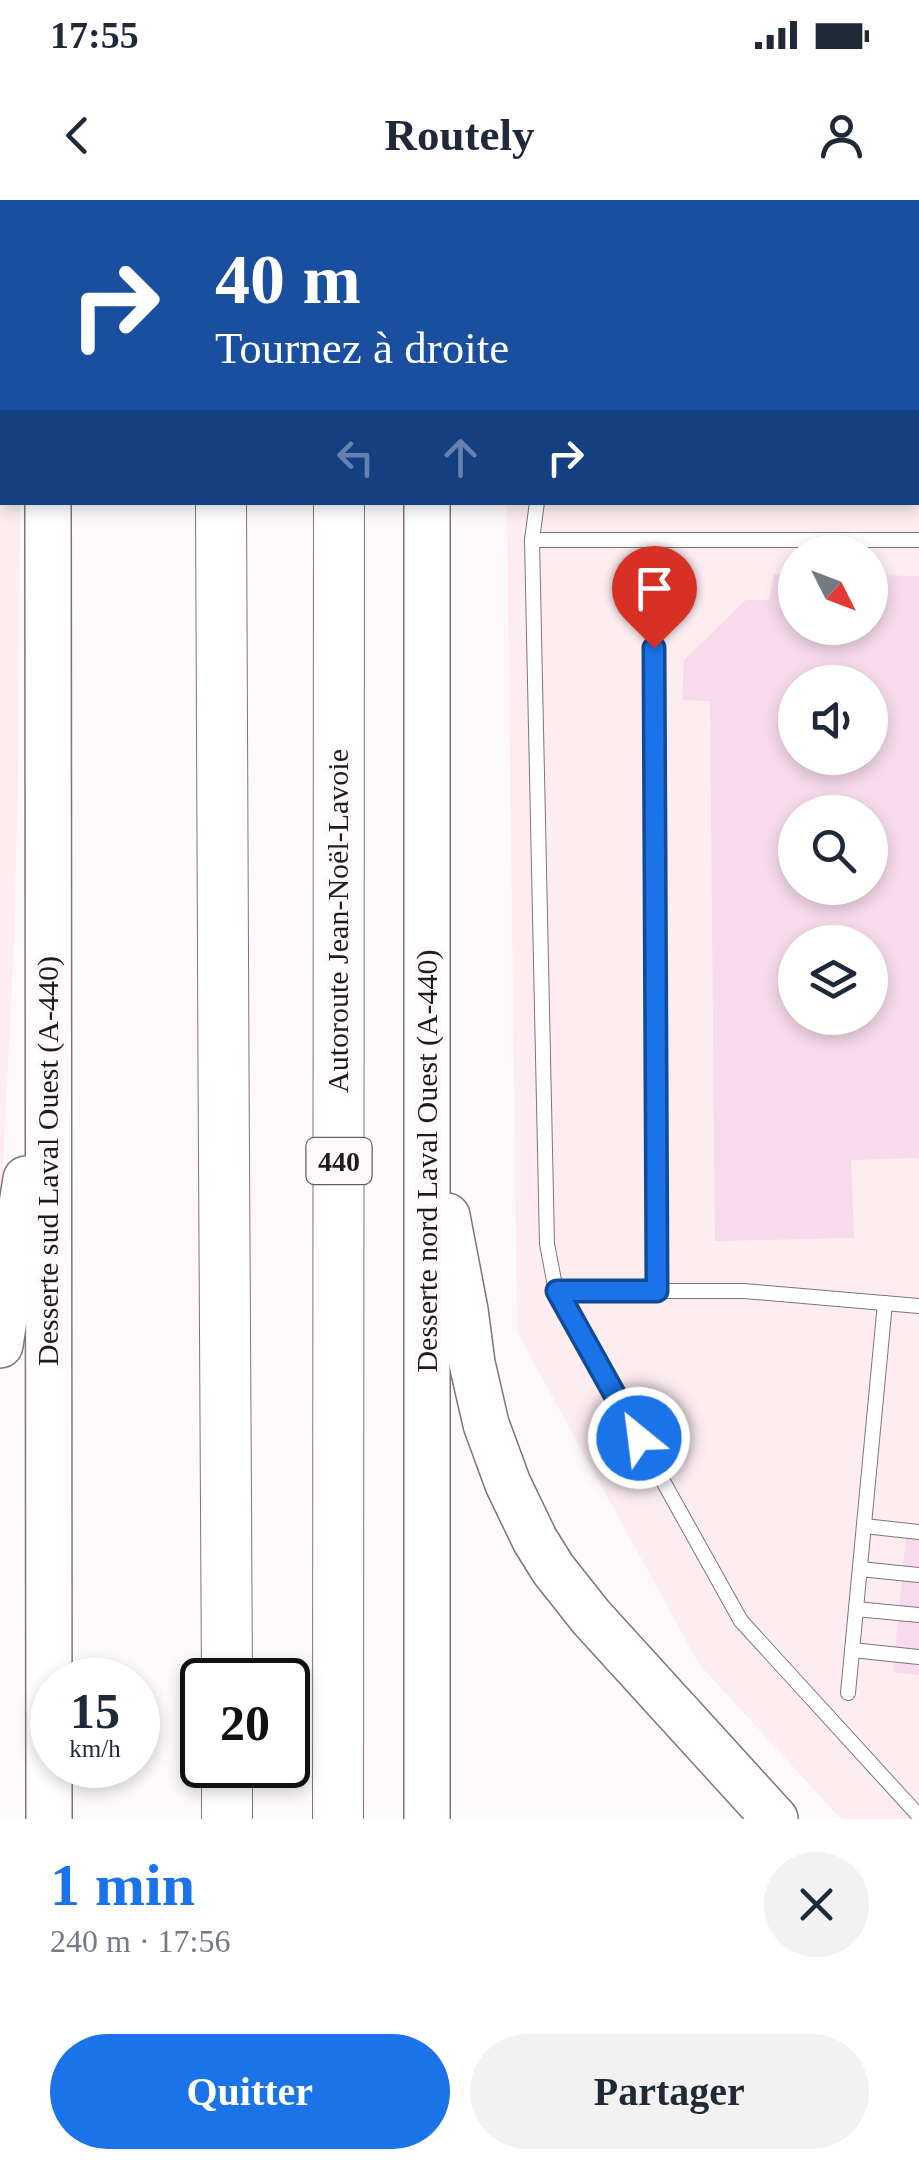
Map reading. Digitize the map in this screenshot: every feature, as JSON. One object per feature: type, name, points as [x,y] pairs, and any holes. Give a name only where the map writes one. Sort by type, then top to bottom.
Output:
[{"type":"highway","points":[[221,505],[227,1658]]},
{"type":"highway","name":"Autoroute Jean-Noël-Lavoie","points":[[338,505],[338,1819]]},
{"type":"highway","points":[[228,1788],[228,1819]]},
{"type":"main road","name":"Desserte sud Laval Ouest (A-440)","points":[[48,505],[48,1819]]},
{"type":"main road","name":"Desserte nord Laval Ouest (A-440)","points":[[427,505],[427,1819]]},
{"type":"main road","points":[[0,1344],[47,1039]]},
{"type":"main road","points":[[427,1116],[479,1395],[520,1512],[553,1569],[591,1618],[775,1819]]},
{"type":"lane","points":[[537,505],[532,540],[547,1244],[557,1291],[741,1621],[919,1816]]},
{"type":"lane","points":[[532,540],[919,540]]},
{"type":"lane","points":[[654,540],[657,1291]]},
{"type":"lane","points":[[557,1291],[744,1290],[919,1306]]},
{"type":"lane","points":[[848,1693],[885,1303]]},
{"type":"lane","points":[[864,1526],[919,1532]]},
{"type":"lane","points":[[860,1570],[919,1575]]},
{"type":"lane","points":[[856,1608],[919,1615]]},
{"type":"lane","points":[[852,1650],[919,1657]]},
{"type":"shaded area","points":[[0,505],[20,505],[14,945],[0,1223]]},
{"type":"shaded area","points":[[507,505],[919,505],[919,1819],[841,1819],[699,1664],[517,1332]]},
{"type":"building","points":[[774,574],[778,574],[778,645],[888,645],[888,575],[919,576],[919,1158],[851,1160],[854,1238],[715,1241],[710,701],[682,700],[684,660],[746,600],[769,600]]},
{"type":"building","points":[[907,1525],[919,1526],[919,1675],[893,1672]]},
{"type":"route","points":[[639,1438],[557,1291],[657,1291],[654,648]]}]
